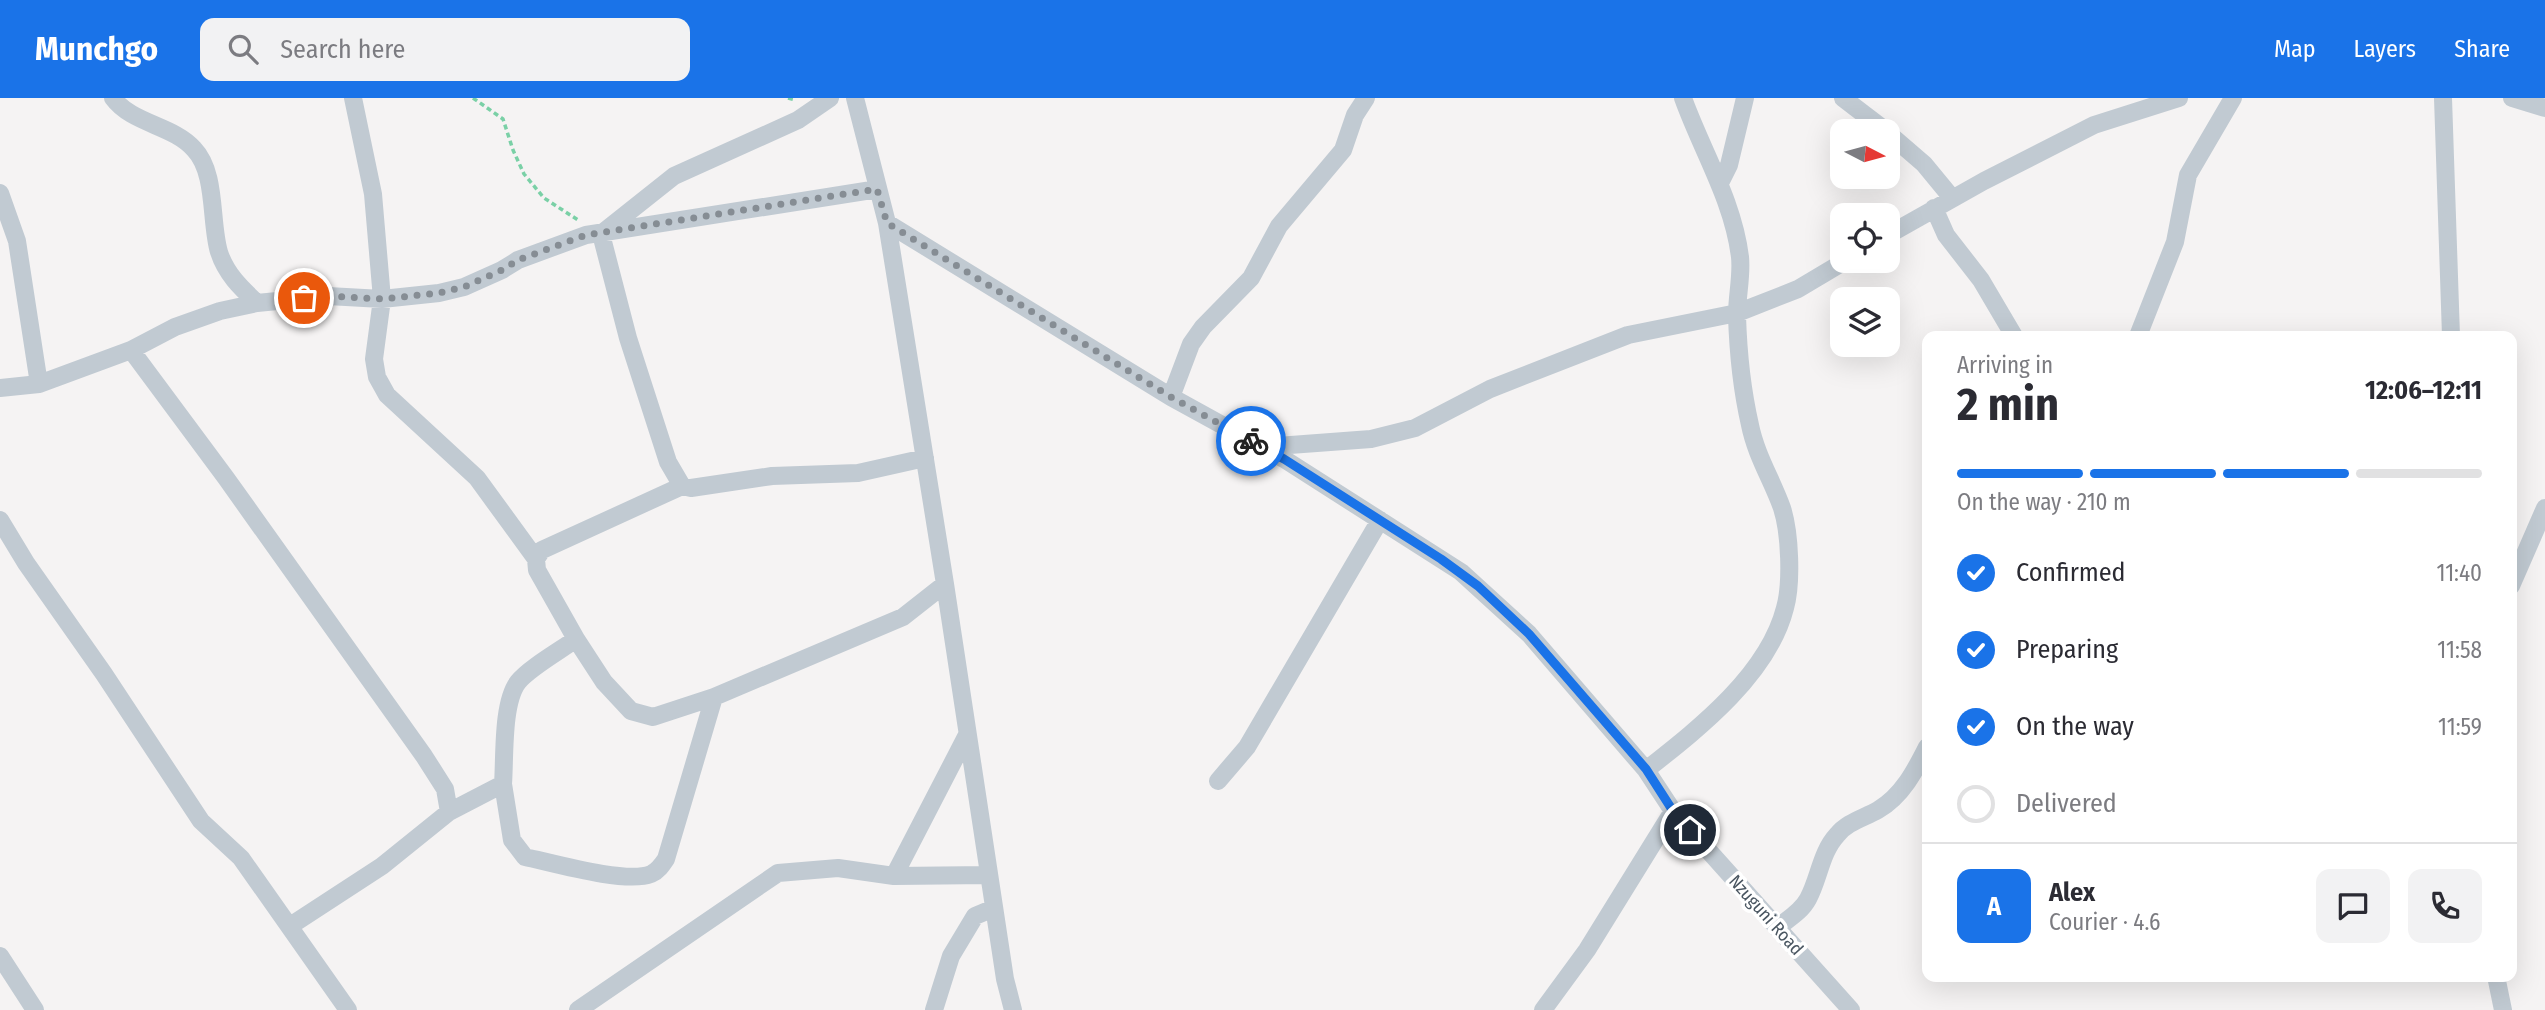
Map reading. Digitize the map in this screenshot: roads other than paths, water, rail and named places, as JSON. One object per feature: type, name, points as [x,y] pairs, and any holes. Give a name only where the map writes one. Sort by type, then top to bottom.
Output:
[{"type":"street","points":[[113,98],[125,110],[176,134],[195,149],[203,163],[209,187],[219,252],[232,278],[257,303]]},
{"type":"street","points":[[353,98],[373,194],[382,299],[374,359],[377,377],[387,395],[478,478],[536,559],[537,570],[604,682],[631,711],[653,717],[714,697],[903,617],[945,584]]},
{"type":"street","points":[[601,234],[674,176],[798,120],[830,98]]},
{"type":"street","points":[[855,98],[887,223],[1005,979],[1013,1010]]},
{"type":"street","points":[[1171,397],[1186,354],[1197,335],[1251,278],[1279,226],[1343,150],[1355,115],[1366,98]]},
{"type":"street","points":[[1646,769],[1680,743],[1747,680],[1778,627],[1789,589],[1786,525],[1782,509],[1757,453],[1749,424],[1737,313],[1740,257],[1735,232],[1720,183],[1695,132],[1683,98]]},
{"type":"street","points":[[1720,183],[1729,165],[1745,98]]},
{"type":"street","points":[[1843,98],[1870,119]]},
{"type":"street","points":[[1900,228],[2094,125],[2179,98]]},
{"type":"street","points":[[2140,331],[2175,242],[2188,175],[2234,98]]},
{"type":"street","points":[[2443,98],[2451,331]]},
{"type":"street","points":[[2512,98],[2545,108]]},
{"type":"street","points":[[1900,143],[1924,164],[1952,198]]},
{"type":"street","points":[[0,388],[39,384],[131,351],[175,327],[220,311],[257,303],[328,296],[382,299],[449,291],[502,270],[518,260],[586,235],[877,189]]},
{"type":"street","points":[[0,193],[17,241],[39,384]]},
{"type":"street","points":[[1934,208],[1945,235],[1981,281],[2011,331]]},
{"type":"street","name":"Nzuguni Road","points":[[887,223],[1171,397],[1262,447],[1461,572],[1529,634],[1646,769],[1673,811],[1852,1010]]},
{"type":"street","points":[[601,234],[632,350],[668,462],[682,486]]},
{"type":"street","points":[[1262,447],[1371,439],[1415,428],[1490,389],[1628,335],[1737,313],[1798,289],[1830,270]]},
{"type":"street","points":[[131,351],[226,478],[424,756],[445,789],[449,812]]},
{"type":"street","points":[[536,559],[542,550],[682,486],[691,488],[772,476],[858,473],[925,458]]},
{"type":"street","points":[[2517,572],[2545,508]]},
{"type":"street","points":[[0,520],[26,563],[201,821],[241,858],[348,1010]]},
{"type":"street","points":[[1218,781],[1247,747],[1380,520]]},
{"type":"street","points":[[576,639],[520,680],[513,691],[509,707],[503,784],[512,840],[524,857],[593,872],[638,877],[657,871],[666,859],[714,697]]},
{"type":"street","points":[[894,876],[967,735]]},
{"type":"street","points":[[1777,928],[1800,910],[1808,898],[1830,844],[1837,834],[1847,825],[1890,803],[1922,756]]},
{"type":"street","points":[[290,926],[382,866],[449,812],[503,784]]},
{"type":"street","points":[[1543,1010],[1587,950],[1673,811]]},
{"type":"street","points":[[578,1010],[778,873],[838,868],[894,876],[989,875]]},
{"type":"street","points":[[934,1010],[951,956],[975,916],[994,908]]},
{"type":"street","points":[[0,956],[35,1010]]},
{"type":"street","points":[[2497,982],[2503,1010]]}]
